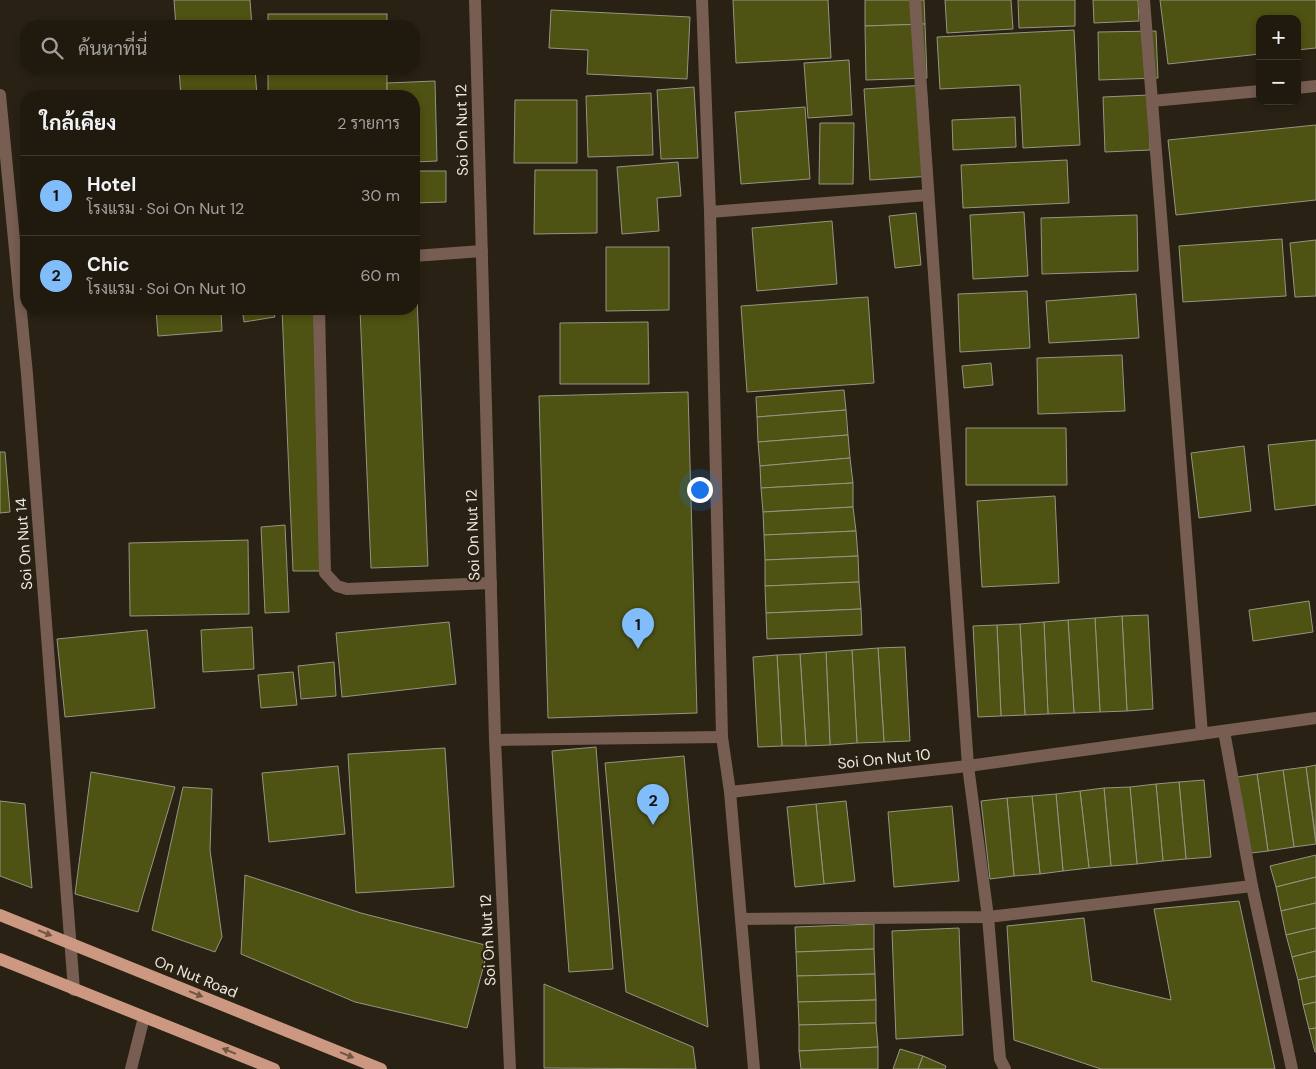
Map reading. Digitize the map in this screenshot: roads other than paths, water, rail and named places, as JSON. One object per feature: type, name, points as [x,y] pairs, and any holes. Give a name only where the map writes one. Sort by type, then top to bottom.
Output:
[{"type":"main road","name":"On Nut Road","points":[[0,915],[381,1069]]},
{"type":"main road","points":[[0,959],[274,1069]]},
{"type":"street","name":"Soi On Nut 12","points":[[475,0],[495,740],[510,1069]]},
{"type":"street","points":[[702,0],[710,212],[722,737],[730,792],[754,1069]]},
{"type":"street","points":[[915,0],[968,766],[988,917],[1000,1059],[1005,1069]]},
{"type":"street","points":[[1144,0],[1202,734]]},
{"type":"street","points":[[1301,88],[1316,86]]},
{"type":"street","points":[[1152,101],[1256,91]]},
{"type":"street","name":"Soi On Nut 14","points":[[0,95],[20,294]]},
{"type":"street","points":[[710,212],[928,195]]},
{"type":"street","points":[[420,256],[482,251]]},
{"type":"street","name":"Soi On Nut 14","points":[[22,315],[74,990]]},
{"type":"street","points":[[319,315],[326,574],[337,586],[347,589],[491,583]]},
{"type":"street","name":"Soi On Nut 10","points":[[730,792],[968,766],[1316,718]]},
{"type":"street","points":[[1224,731],[1252,886],[1292,1069]]},
{"type":"street","points":[[495,740],[722,737]]},
{"type":"street","points":[[741,919],[988,917],[1252,886]]},
{"type":"street","points":[[131,1069],[144,1017]]},
{"type":"place","name":"Hotel","points":[[638,649]]},
{"type":"place","name":"Chic","points":[[653,825]]}]
